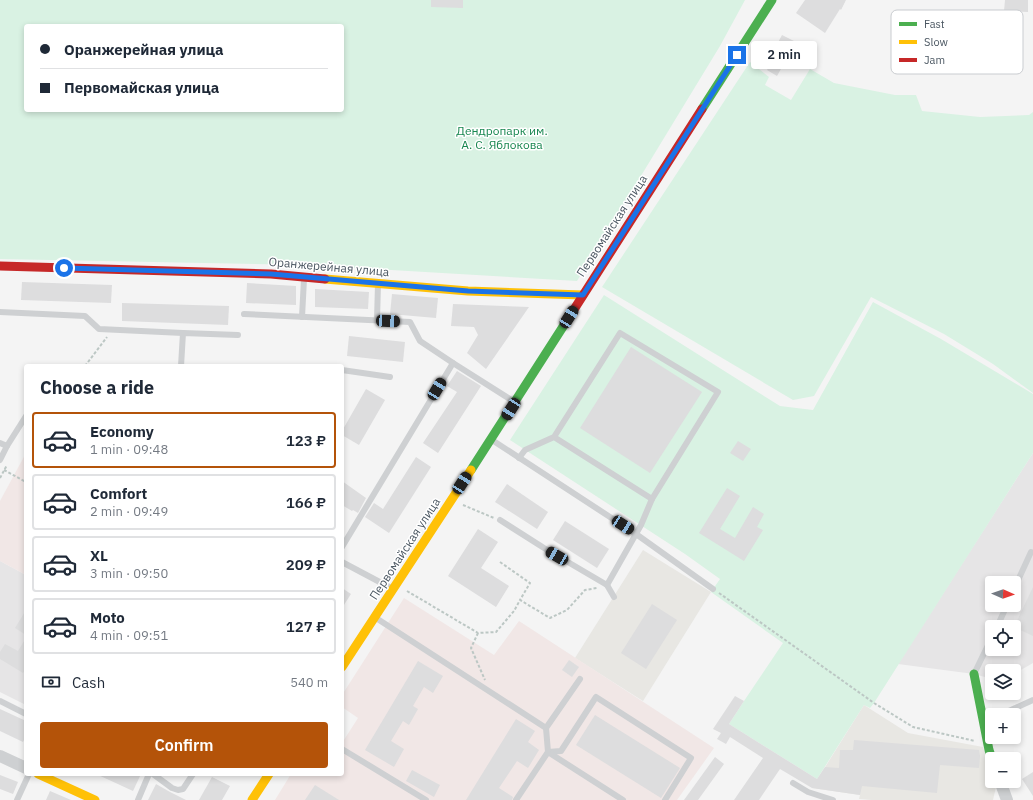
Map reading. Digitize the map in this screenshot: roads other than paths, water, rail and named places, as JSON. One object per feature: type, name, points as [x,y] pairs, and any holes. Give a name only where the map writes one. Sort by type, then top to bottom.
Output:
[{"type":"main road","name":"Первомайская улица","points":[[344,664],[515,402],[772,0]]},
{"type":"main road","name":"Оранжерейная улица","points":[[0,266],[263,274],[468,291],[583,295]]},
{"type":"main road","points":[[974,674],[986,721],[990,752]]},
{"type":"main road","points":[[42,776],[95,800]]},
{"type":"main road","points":[[252,800],[268,776]]},
{"type":"street","points":[[0,756],[24,767]]},
{"type":"street","points":[[1003,788],[1007,800]]},
{"type":"lane","points":[[302,317],[304,277]]},
{"type":"lane","points":[[377,320],[378,283]]},
{"type":"lane","points":[[0,312],[85,316],[99,329],[238,335]]},
{"type":"lane","points":[[244,314],[410,322],[420,341],[515,402]]},
{"type":"lane","points":[[181,364],[183,333]]},
{"type":"lane","points":[[519,458],[525,450],[554,436],[620,333],[718,392],[652,499],[641,525],[607,585]]},
{"type":"lane","points":[[344,544],[453,363]]},
{"type":"lane","points":[[344,370],[390,377]]},
{"type":"lane","points":[[0,460],[24,419]]},
{"type":"lane","points":[[554,436],[652,499]]},
{"type":"lane","points":[[491,439],[636,534],[713,589]]},
{"type":"lane","points":[[0,442],[7,446]]},
{"type":"lane","points":[[500,520],[607,585],[614,597]]},
{"type":"lane","points":[[1020,576],[1031,552]]},
{"type":"lane","points":[[344,563],[393,589]]},
{"type":"lane","points":[[375,617],[546,728]]},
{"type":"lane","points":[[974,674],[985,651]]},
{"type":"lane","points":[[516,800],[548,752],[546,728],[580,679]]},
{"type":"lane","points":[[548,752],[561,751],[596,697],[691,758],[666,800]]},
{"type":"lane","points":[[1015,708],[1033,700]]},
{"type":"lane","points":[[0,701],[24,713]]},
{"type":"lane","points":[[344,750],[426,800]]},
{"type":"lane","points":[[548,752],[623,800]]},
{"type":"lane","points":[[17,800],[24,775]]},
{"type":"lane","points":[[138,800],[148,776]]},
{"type":"lane","points":[[156,776],[172,788],[178,790],[183,789],[192,776]]},
{"type":"lane","points":[[793,783],[808,792],[833,800]]},
{"type":"park label","name":"Дендропарк им. А. С. Яблокова","points":[[502,138]]}]
